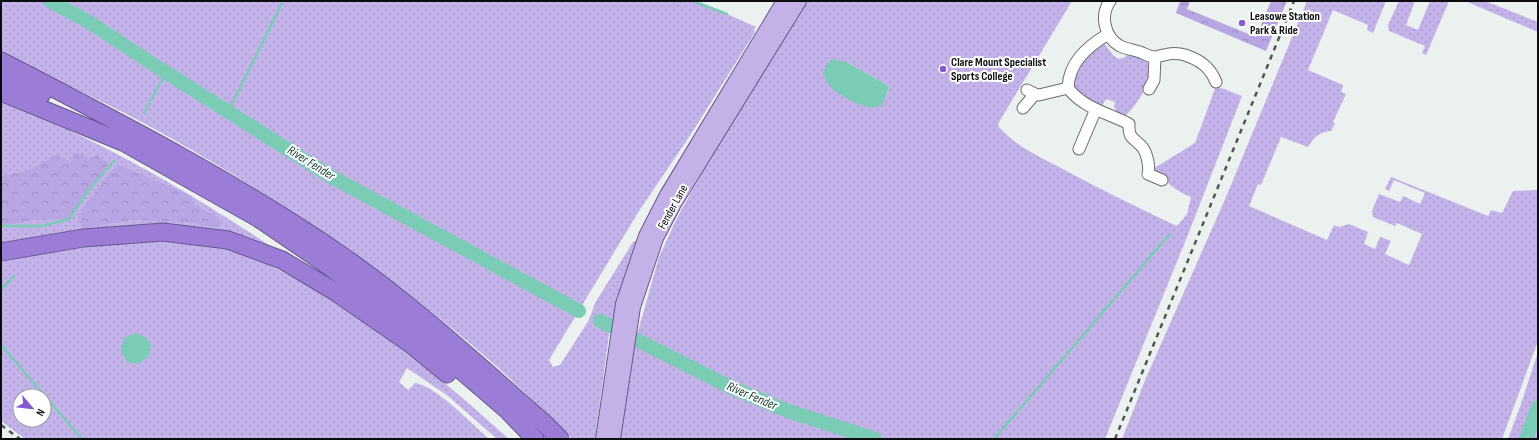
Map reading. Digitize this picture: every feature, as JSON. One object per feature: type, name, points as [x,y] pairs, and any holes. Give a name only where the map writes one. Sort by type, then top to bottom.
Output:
[{"type":"highway","points":[[1,61],[131,130],[268,207],[342,256],[430,324],[544,423],[560,439]]},
{"type":"highway","points":[[1,77],[131,130]]},
{"type":"highway","points":[[1,92],[125,143],[258,218],[330,267],[421,336],[506,409],[535,439]]},
{"type":"highway","points":[[1,252],[83,238],[163,232],[228,240],[282,260],[334,291],[412,345],[529,439]]},
{"type":"main road","name":"Fender Lane","points":[[603,439],[623,304],[646,236],[667,195],[784,1]]},
{"type":"main road","name":"Fender Lane","points":[[613,439],[633,307],[656,238],[675,202],[799,1]]},
{"type":"street","points":[[1110,1],[1106,6],[1104,18],[1108,34],[1120,46],[1155,57],[1174,53],[1185,55],[1217,73]]},
{"type":"street","points":[[1068,88],[1073,65],[1079,56],[1090,45],[1108,34]]},
{"type":"street","points":[[1149,89],[1154,80],[1155,57]]},
{"type":"street","points":[[1023,108],[1031,92],[1039,95],[1068,88]]},
{"type":"street","points":[[1068,88],[1077,98],[1096,109],[1129,124]]},
{"type":"street","points":[[1079,149],[1096,109]]},
{"type":"street","points":[[1134,114],[1129,124],[1129,133],[1132,139],[1143,149],[1145,153],[1149,168],[1146,178],[1162,180]]},
{"type":"shaded area","points":[[1,1],[50,1],[81,20],[92,24],[145,61],[177,80],[293,156],[468,255],[577,312],[579,308],[373,198],[299,154],[140,55],[130,46],[112,37],[92,22],[53,1],[693,1],[709,6],[756,27],[754,29],[755,32],[691,134],[639,211],[549,360],[553,367],[560,365],[589,320],[595,303],[633,242],[639,240],[615,321],[611,320],[595,439],[572,439],[489,360],[460,335],[391,281],[319,230],[245,182],[149,126],[1,53]]},
{"type":"shaded area","points":[[807,1],[1072,1],[998,126],[1019,145],[1035,155],[1104,191],[1177,226],[1187,214],[1191,197],[1173,187],[1153,169],[1195,143],[1216,86],[1242,96],[1189,232],[1105,439],[879,439],[775,403],[724,380],[637,335],[659,257],[677,218],[751,90]],"holes":[[[846,62],[889,86],[885,98],[876,107]]]},
{"type":"shaded area","points":[[1307,1],[1386,1],[1373,33],[1367,30],[1368,25],[1333,10],[1308,70],[1343,85],[1341,92],[1346,94],[1333,122],[1335,123],[1331,131],[1317,136],[1312,140],[1308,147],[1281,137],[1261,185],[1258,184],[1249,206],[1327,240],[1334,225],[1339,227],[1349,224],[1368,232],[1364,244],[1375,249],[1380,237],[1391,241],[1385,254],[1409,265],[1422,234],[1397,223],[1395,226],[1373,217],[1372,211],[1379,194],[1400,202],[1403,196],[1420,204],[1425,193],[1394,180],[1389,191],[1385,189],[1391,177],[1488,216],[1491,210],[1502,213],[1513,191],[1538,190],[1538,341],[1502,439],[1122,439],[1146,378],[1226,197]]},
{"type":"shaded area","points":[[1399,1],[1415,1],[1406,25],[1418,30],[1430,1],[1449,1],[1426,55],[1422,53],[1425,46],[1389,31],[1388,25]]},
{"type":"shaded area","points":[[1465,1],[1485,1],[1538,22],[1538,32]]},
{"type":"shaded area","points":[[1104,43],[1111,53],[1117,58],[1120,59],[1127,55],[1125,51],[1147,58],[1149,66],[1147,82],[1144,90],[1130,112],[1124,117],[1119,116],[1114,107],[1115,102],[1106,99],[1101,108],[1074,92],[1072,79],[1073,74],[1079,64],[1089,54]]},
{"type":"shaded area","points":[[832,59],[846,62],[889,86],[882,104],[875,107],[860,105],[833,89],[828,84],[823,73],[827,64]]},
{"type":"shaded area","points":[[1,101],[74,132],[179,188],[279,252],[229,236],[1,244]]},
{"type":"shaded area","points":[[172,240],[228,249],[246,255],[288,274],[327,297],[385,335],[439,378],[509,439],[497,439],[448,396],[407,368],[399,382],[408,390],[415,383],[423,385],[433,391],[454,406],[489,439],[25,439],[1,421],[1,257],[102,243]]},
{"type":"shaded area","points":[[137,333],[146,338],[151,344],[149,356],[138,364],[127,362],[121,351],[124,338]]},
{"type":"shaded area","points":[[634,341],[751,400],[795,417],[863,439],[621,439]]},
{"type":"shaded area","points":[[1538,352],[1538,439],[1508,439],[1521,404]]},
{"type":"green space","points":[[1180,1],[1190,1],[1187,9],[1256,37],[1271,1],[1287,1],[1266,51],[1176,13]]},
{"type":"green space","points":[[77,152],[89,158],[98,155],[108,164],[104,173],[87,192],[69,219],[32,220],[1,225],[1,176],[27,171],[58,154],[70,162]]},
{"type":"green space","points":[[117,165],[192,196],[193,204],[218,217],[223,223],[218,228],[186,222],[132,220],[82,228],[78,218],[84,206]]},
{"type":"waterway","name":"River Fender","points":[[50,1],[89,22],[330,176],[579,311]]},
{"type":"waterway","points":[[229,110],[283,1]]},
{"type":"waterway","points":[[676,1],[683,1]]},
{"type":"waterway","points":[[693,1],[727,14]]},
{"type":"waterway","points":[[144,113],[166,72]]},
{"type":"waterway","points":[[1,226],[42,226],[69,219],[87,192],[114,161]]},
{"type":"waterway","points":[[994,439],[1169,235]]},
{"type":"waterway","points":[[1,289],[14,276]]},
{"type":"waterway","name":"River Fender","points":[[600,321],[610,326]]},
{"type":"waterway","name":"River Fender","points":[[635,339],[732,388],[788,411],[875,439]]},
{"type":"waterway","points":[[1,345],[82,439]]},
{"type":"waterway","points":[[1526,439],[1538,407]]},
{"type":"railway","points":[[1115,439],[1294,1]]},
{"type":"railway","points":[[1,425],[20,439]]},
{"type":"place","name":"Leasowe Station Park & Ride","points":[[1242,23]]},
{"type":"place","name":"Clare Mount Specialist Sports College","points":[[943,69]]}]
